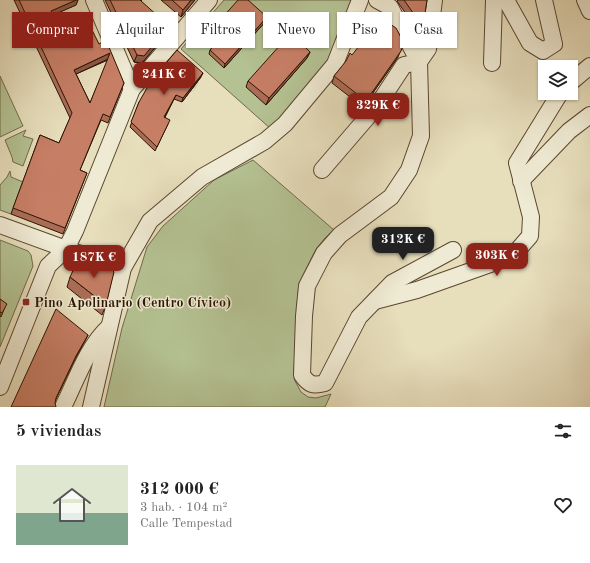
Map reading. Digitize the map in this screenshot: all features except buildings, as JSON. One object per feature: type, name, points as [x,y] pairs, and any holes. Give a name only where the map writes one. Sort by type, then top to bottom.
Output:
[{"type":"street","points":[[94,0],[132,89]]},
{"type":"street","points":[[0,387],[48,266],[66,249],[132,89],[209,0]]},
{"type":"street","points":[[92,407],[123,268],[150,221],[202,177],[265,141],[285,124],[335,64],[360,0]]},
{"type":"street","points":[[377,0],[390,7],[419,62],[421,136],[409,170],[391,197],[340,235],[324,253],[307,286],[304,316],[302,374],[307,382],[316,386],[325,383],[359,317],[392,284],[453,250]]},
{"type":"street","points":[[322,170],[377,106],[404,65],[419,62],[428,49],[434,0]]},
{"type":"street","points":[[492,62],[494,0]]},
{"type":"street","points":[[506,0],[530,43],[543,51],[554,44],[544,0]]},
{"type":"street","points":[[585,0],[590,11]]},
{"type":"street","points":[[578,76],[590,66]]},
{"type":"street","points":[[376,301],[417,290],[489,265],[517,251],[530,236],[530,217],[517,163],[556,100]]},
{"type":"street","points":[[521,181],[569,131],[590,115]]},
{"type":"street","points":[[0,225],[123,268]]},
{"type":"street","points":[[63,407],[92,347],[101,334],[110,326]]},
{"type":"green space","points":[[224,0],[351,0],[352,10],[351,12],[337,12],[337,43],[324,71],[271,129],[181,49],[186,43],[186,48],[255,48],[255,12],[213,12]]},
{"type":"green space","points":[[0,76],[23,126],[0,137]]},
{"type":"green space","points":[[26,130],[23,136],[33,139],[23,166],[13,162],[5,140]]},
{"type":"green space","points":[[253,160],[334,230],[316,249],[299,283],[297,305],[294,372],[295,381],[301,392],[308,397],[316,398],[331,394],[325,407],[104,407],[122,328],[147,247],[163,226],[214,180]]},
{"type":"green space","points":[[10,171],[11,177],[23,182],[11,214],[0,210],[0,185]]},
{"type":"green space","points":[[0,240],[28,251],[31,255],[33,266],[0,347]]},
{"type":"place","name":"Pino Apolinario (Centro Cívico)","points":[[26,302]]}]
